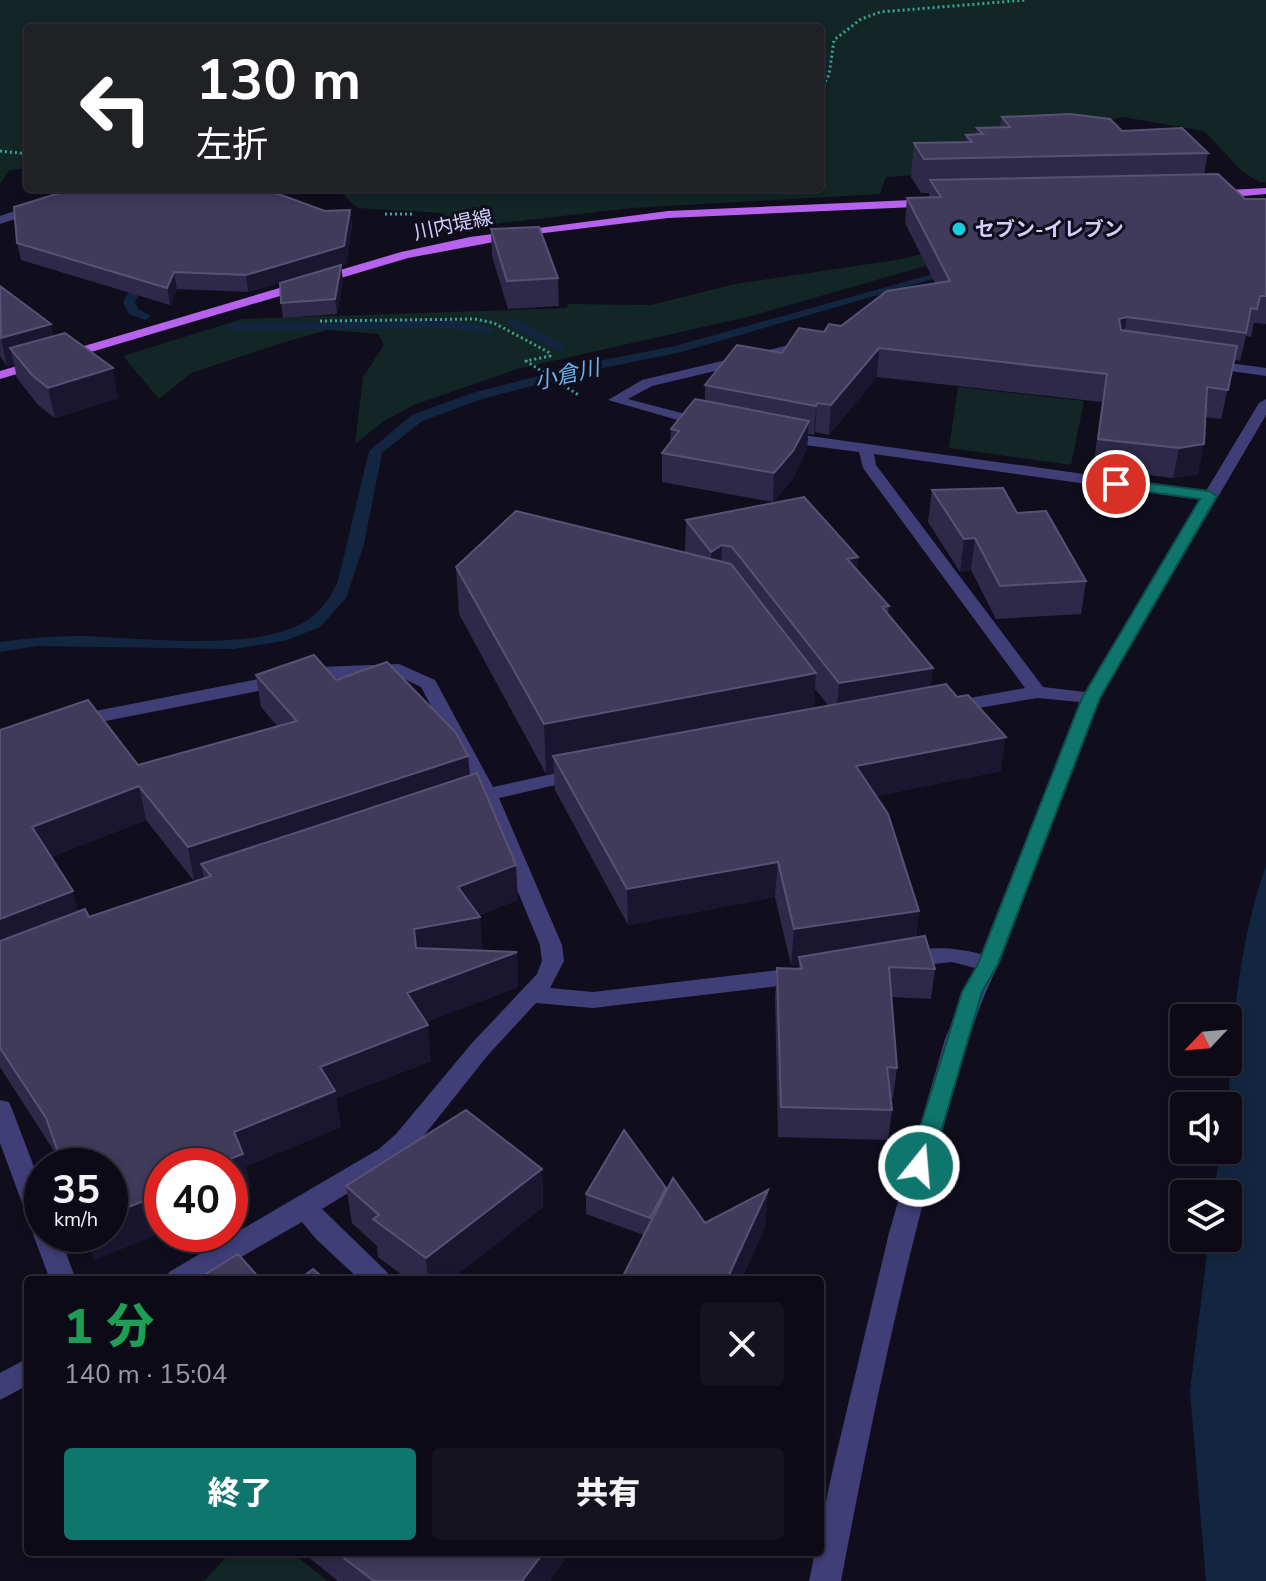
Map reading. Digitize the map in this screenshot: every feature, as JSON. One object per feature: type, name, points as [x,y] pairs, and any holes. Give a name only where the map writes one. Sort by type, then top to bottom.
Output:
[{"type":"main road","points":[[1193,195],[1266,191]]},
{"type":"main road","name":"川内堤線","points":[[0,375],[405,255],[464,241],[636,217],[813,205],[943,202]]},
{"type":"street","points":[[0,220],[46,205]]},
{"type":"street","points":[[725,428],[615,400],[647,383],[827,340]]},
{"type":"street","points":[[1194,362],[1266,372]]},
{"type":"street","points":[[825,1581],[863,1386],[919,1166],[972,992],[988,964],[1091,698],[1266,403]]},
{"type":"street","points":[[767,435],[1209,496]]},
{"type":"street","points":[[866,451],[868,465],[1037,692]]},
{"type":"street","points":[[53,727],[102,713],[319,673],[399,669],[428,684],[487,794],[551,945],[553,961],[547,977],[480,1049],[405,1141],[388,1156],[305,1207],[185,1276]]},
{"type":"street","points":[[936,709],[1037,692],[1091,698]]},
{"type":"street","points":[[460,802],[599,771]]},
{"type":"street","points":[[884,962],[952,954],[988,964]]},
{"type":"street","points":[[533,995],[593,1000],[823,972]]},
{"type":"street","points":[[0,1109],[24,1174]]},
{"type":"street","points":[[305,1207],[325,1232],[374,1276]]},
{"type":"street","points":[[53,1252],[62,1276]]},
{"type":"street","points":[[0,1388],[24,1373]]},
{"type":"path","points":[[824,83],[829,75],[834,40],[861,19],[880,12],[1026,0]]},
{"type":"path","points":[[0,151],[24,154]]},
{"type":"path","points":[[318,321],[475,319],[494,323],[550,353],[550,356],[526,361],[576,395]]},
{"type":"green space","points":[[0,0],[1266,0],[1266,182],[1259,182],[1242,171],[1204,131],[1123,117],[1020,140],[946,173],[886,177],[880,194],[631,208],[493,224],[444,216],[443,213],[358,208],[340,192],[824,192],[824,24],[24,24],[24,168],[9,170],[0,184]]},
{"type":"green space","points":[[948,247],[946,260],[747,317],[517,369],[416,404],[384,421],[355,444],[363,377],[384,345],[378,334],[327,330],[285,342],[191,373],[159,399],[123,356],[242,319],[567,308],[568,304],[651,305],[735,284],[902,259]]},
{"type":"green space","points":[[958,387],[1084,401],[1071,465],[949,448]]},
{"type":"green space","points":[[227,1556],[296,1556],[328,1581],[204,1581]]},
{"type":"water","points":[[1266,865],[1266,1581],[1206,1581],[1190,1391],[1207,1252],[1242,1252],[1242,1180],[1216,1180],[1218,1164],[1242,1164],[1242,1092],[1230,1092],[1230,1080],[1230,1076],[1242,1076],[1242,1004],[1235,1004],[1255,899]]},
{"type":"building","points":[[1070,114],[1110,119],[1122,131],[1182,128],[1208,153],[924,159],[914,143],[972,142],[966,135],[983,134],[977,128],[1010,127],[1002,117]]},
{"type":"building","points":[[1218,174],[1245,199],[1266,199],[1266,296],[1260,296],[1257,309],[1251,308],[1246,333],[1127,317],[1119,319],[1121,330],[1237,346],[1228,390],[1207,387],[1204,444],[1179,448],[1098,439],[1107,374],[879,348],[831,405],[817,403],[816,406],[705,385],[737,345],[782,353],[799,328],[824,332],[829,324],[841,326],[887,291],[950,281],[907,198],[941,197],[930,180]]},
{"type":"building","points":[[63,192],[273,192],[325,211],[350,210],[344,246],[246,275],[174,272],[167,288],[17,243],[14,207]]},
{"type":"building","points":[[539,227],[558,278],[507,281],[491,229]]},
{"type":"building","points":[[341,265],[335,299],[281,303],[280,283]]},
{"type":"building","points":[[0,286],[51,324],[1,338]]},
{"type":"building","points":[[65,333],[113,368],[48,388],[32,375],[10,348]]},
{"type":"building","points":[[695,399],[809,421],[793,451],[774,473],[662,453],[679,431],[671,429]]},
{"type":"building","points":[[1003,488],[1017,513],[1046,511],[1086,581],[1000,586],[975,538],[964,539],[932,490]]},
{"type":"building","points":[[804,497],[858,557],[847,559],[889,606],[882,607],[933,668],[839,683],[732,547],[722,545],[711,552],[686,520]]},
{"type":"building","points":[[516,511],[731,564],[816,673],[544,724],[456,567]]},
{"type":"building","points":[[314,655],[336,680],[387,662],[456,733],[468,756],[188,847],[139,786],[32,827],[73,891],[0,919],[0,730],[88,700],[138,765],[297,721],[256,675]]},
{"type":"building","points":[[946,684],[957,697],[968,695],[1006,737],[856,766],[888,814],[919,911],[794,929],[778,862],[627,889],[553,756]]},
{"type":"building","points":[[477,773],[516,865],[458,887],[480,917],[414,929],[416,948],[517,952],[407,993],[428,1025],[320,1067],[335,1091],[234,1132],[241,1148],[144,1148],[144,1201],[128,1207],[128,1148],[57,1148],[46,1118],[0,1048],[0,941],[85,909],[89,917],[211,876],[201,864]]},
{"type":"building","points":[[925,936],[935,969],[889,967],[897,1068],[887,1067],[892,1110],[781,1107],[777,968],[802,969],[799,957]]},
{"type":"building","points":[[466,1110],[542,1169],[426,1258],[373,1219],[379,1215],[346,1186]]},
{"type":"building","points":[[624,1130],[666,1188],[650,1218],[586,1194]]},
{"type":"building","points":[[673,1178],[705,1223],[768,1190],[728,1276],[623,1276]]},
{"type":"building","points":[[238,1254],[257,1276],[202,1276]]},
{"type":"building","points":[[313,1269],[321,1276],[304,1276]]},
{"type":"building","points":[[341,1556],[541,1556],[522,1581],[374,1581]]},
{"type":"waterway","name":"小倉川","points":[[0,647],[37,641],[183,645],[233,644],[278,638],[314,623],[338,598],[352,563],[376,451],[417,418],[477,396],[588,367],[677,349],[955,271]]},
{"type":"waterway","points":[[145,273],[129,302],[133,311],[145,316]]},
{"type":"waterway","points":[[512,322],[561,347]]},
{"type":"waterway","points":[[233,327],[448,324],[488,330]]},
{"type":"place","name":"セブン-イレブン","points":[[959,229]]},
{"type":"route","points":[[919,1166],[972,992],[988,964],[1091,698],[1209,496],[1116,484]]}]
